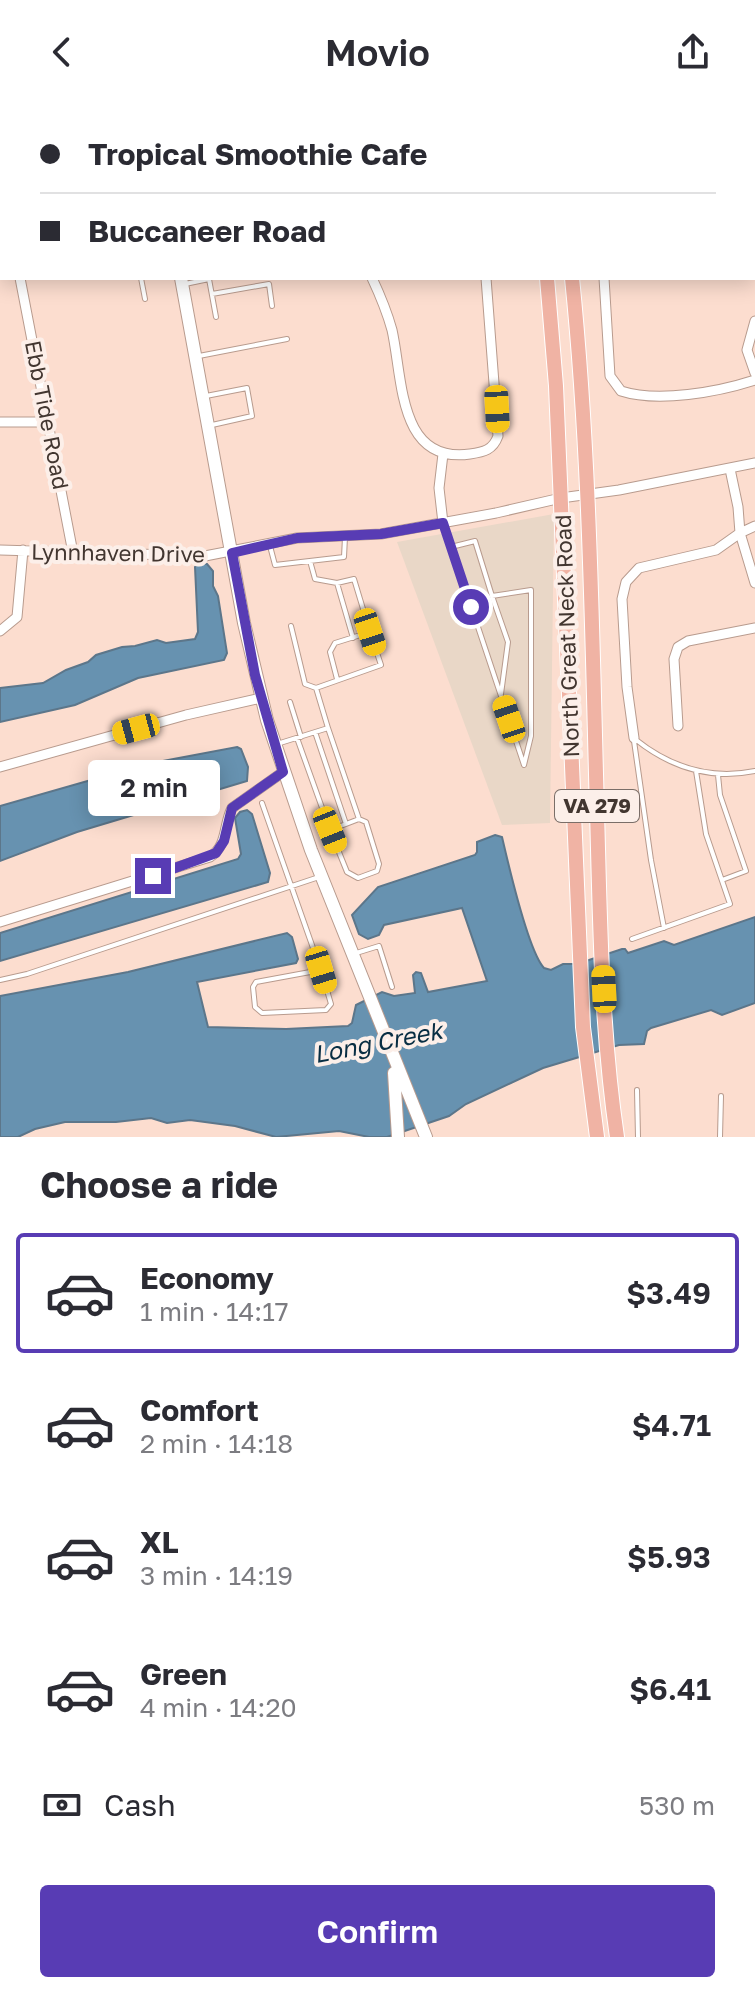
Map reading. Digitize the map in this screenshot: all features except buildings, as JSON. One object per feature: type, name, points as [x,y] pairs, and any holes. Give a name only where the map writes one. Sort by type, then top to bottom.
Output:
[{"type":"main road","name":"North Great Neck Road","points":[[547,280],[556,383],[585,1046],[597,1137]]},
{"type":"main road","name":"North Great Neck Road","points":[[572,280],[581,362],[587,494],[605,1016],[617,1137]]},
{"type":"street","name":"Ebb Tide Road","points":[[20,280],[73,553]]},
{"type":"street","points":[[373,280],[392,331],[412,423],[428,446],[443,454],[456,456],[482,453],[493,446],[498,436],[486,280]]},
{"type":"street","points":[[604,280],[610,376],[621,391],[654,396],[680,394],[755,380]]},
{"type":"street","points":[[182,281],[261,698],[283,772],[321,876],[426,1137]]},
{"type":"street","points":[[755,321],[747,350],[755,373]]},
{"type":"street","points":[[0,422],[48,422]]},
{"type":"street","points":[[443,454],[439,488],[443,523]]},
{"type":"street","name":"Lynnhaven Drive","points":[[0,550],[205,556],[232,553],[315,536],[381,534],[755,463]]},
{"type":"street","points":[[730,469],[740,533],[755,583]]},
{"type":"street","points":[[634,738],[627,687],[622,599],[626,582],[632,573],[647,564],[716,550],[755,526]]},
{"type":"street","points":[[0,631],[17,617],[23,550]]},
{"type":"street","points":[[678,726],[674,659],[678,647],[688,641],[755,628]]},
{"type":"street","points":[[0,767],[186,715],[261,698]]},
{"type":"street","points":[[0,922],[210,857],[224,841],[232,808],[283,772]]},
{"type":"street","points":[[391,1054],[398,1137]]},
{"type":"lane","points":[[141,280],[145,299]]},
{"type":"lane","points":[[209,280],[216,317]]},
{"type":"lane","points":[[212,294],[268,281],[272,306]]},
{"type":"lane","points":[[196,357],[287,339]]},
{"type":"lane","points":[[204,397],[247,388],[252,416],[209,425]]},
{"type":"lane","points":[[443,523],[524,765],[531,736],[531,590],[492,596]]},
{"type":"lane","points":[[270,544],[275,565],[344,557],[345,537]]},
{"type":"lane","points":[[451,547],[475,541],[508,642],[501,696]]},
{"type":"lane","points":[[291,626],[305,684],[316,688],[381,665],[354,579],[337,583],[315,579],[310,561]]},
{"type":"lane","points":[[337,583],[353,638]]},
{"type":"lane","points":[[337,679],[330,652],[335,643],[370,632]]},
{"type":"lane","points":[[316,688],[359,819]]},
{"type":"lane","points":[[290,702],[330,830],[347,872],[358,878],[377,871],[379,864],[366,822],[359,819],[330,830]]},
{"type":"lane","points":[[275,745],[328,728]]},
{"type":"lane","points":[[315,732],[346,824]]},
{"type":"lane","points":[[634,738],[664,759],[696,771],[718,775],[755,771]]},
{"type":"lane","points":[[634,738],[664,928]]},
{"type":"lane","points":[[632,939],[730,904],[706,834],[696,771]]},
{"type":"lane","points":[[718,775],[720,795],[746,871],[722,880]]},
{"type":"lane","points":[[262,803],[321,970],[331,1004],[328,1009],[262,1013],[255,1007],[253,987],[256,982],[321,970]]},
{"type":"lane","points":[[0,980],[27,974],[321,876]]},
{"type":"lane","points":[[351,955],[379,946],[392,987]]},
{"type":"lane","points":[[637,1090],[638,1137]]},
{"type":"lane","points":[[720,1137],[721,1096]]},
{"type":"shaded area","points":[[554,514],[550,823],[502,825],[397,542]]},
{"type":"water","points":[[198,563],[207,564],[213,571],[213,586],[218,596],[227,653],[224,660],[138,678],[75,705],[0,722],[0,688],[43,683],[88,662],[96,655],[122,647],[157,640],[166,643],[195,639],[198,632],[195,567]]},
{"type":"water","points":[[237,747],[241,749],[248,767],[247,781],[77,832],[0,861],[0,806],[147,764]]},
{"type":"water","points":[[247,810],[252,814],[270,873],[268,882],[0,961],[0,933],[238,859],[241,854],[235,818]]},
{"type":"water","name":"Long Creek","points":[[495,835],[502,837],[526,926],[544,968],[551,970],[563,964],[577,964],[622,949],[628,953],[664,941],[674,945],[755,917],[755,1003],[722,1015],[711,1010],[651,1028],[647,1031],[644,1044],[619,1045],[543,1068],[466,1104],[449,1116],[387,1137],[339,1131],[276,1137],[235,1126],[190,1120],[167,1123],[151,1118],[65,1122],[35,1129],[18,1137],[0,1137],[0,996],[128,972],[287,933],[292,937],[298,959],[296,963],[197,982],[208,1027],[286,1029],[348,1026],[352,1023],[356,1005],[382,992],[394,996],[415,993],[413,975],[416,972],[421,973],[428,992],[487,981],[462,908],[384,925],[379,935],[368,939],[359,934],[352,915],[378,887],[475,855],[477,842]]},
{"type":"route","points":[[153,876],[216,853],[224,841],[232,808],[283,772],[255,675],[232,553],[297,538],[357,537],[443,523],[471,607]]}]
